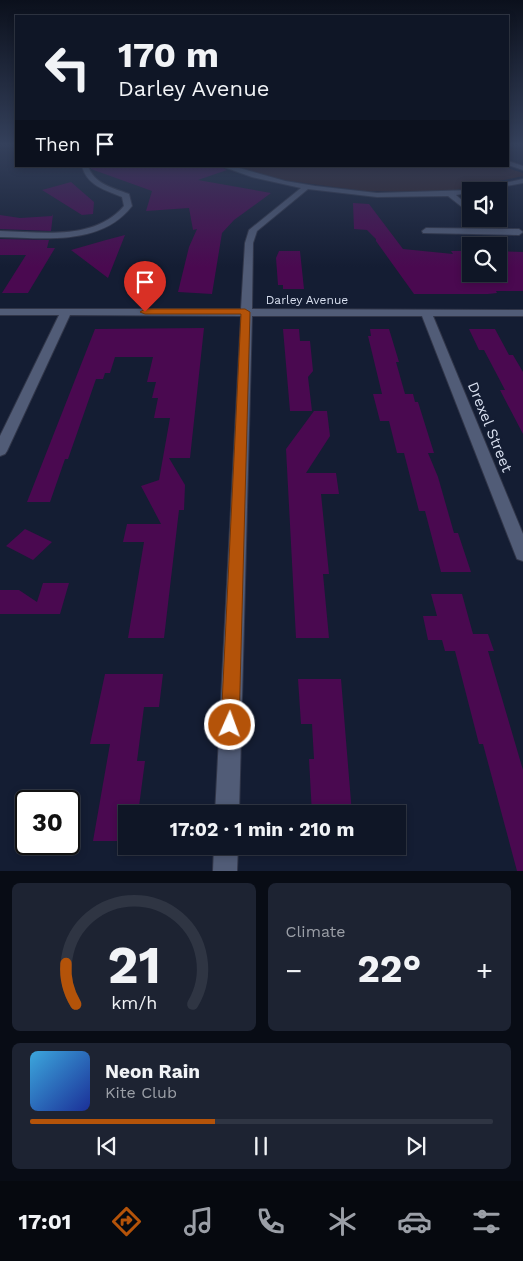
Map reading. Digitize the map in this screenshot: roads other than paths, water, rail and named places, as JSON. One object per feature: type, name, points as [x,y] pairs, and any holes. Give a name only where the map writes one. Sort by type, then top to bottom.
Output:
[{"type":"street","points":[[0,234],[66,234],[100,228],[118,218],[128,206],[126,196],[103,186]]},
{"type":"street","points":[[294,186],[384,195],[462,193]]},
{"type":"street","points":[[227,805],[249,243],[253,230],[305,188]]},
{"type":"street","points":[[450,194],[462,204]]},
{"type":"street","points":[[426,230],[483,227],[519,232]]},
{"type":"street","name":"Darley Avenue","points":[[0,312],[523,313]]},
{"type":"street","points":[[0,451],[4,433],[66,312]]},
{"type":"street","name":"Drexel Street","points":[[426,313],[523,554]]},
{"type":"street","points":[[225,871],[226,855]]}]
